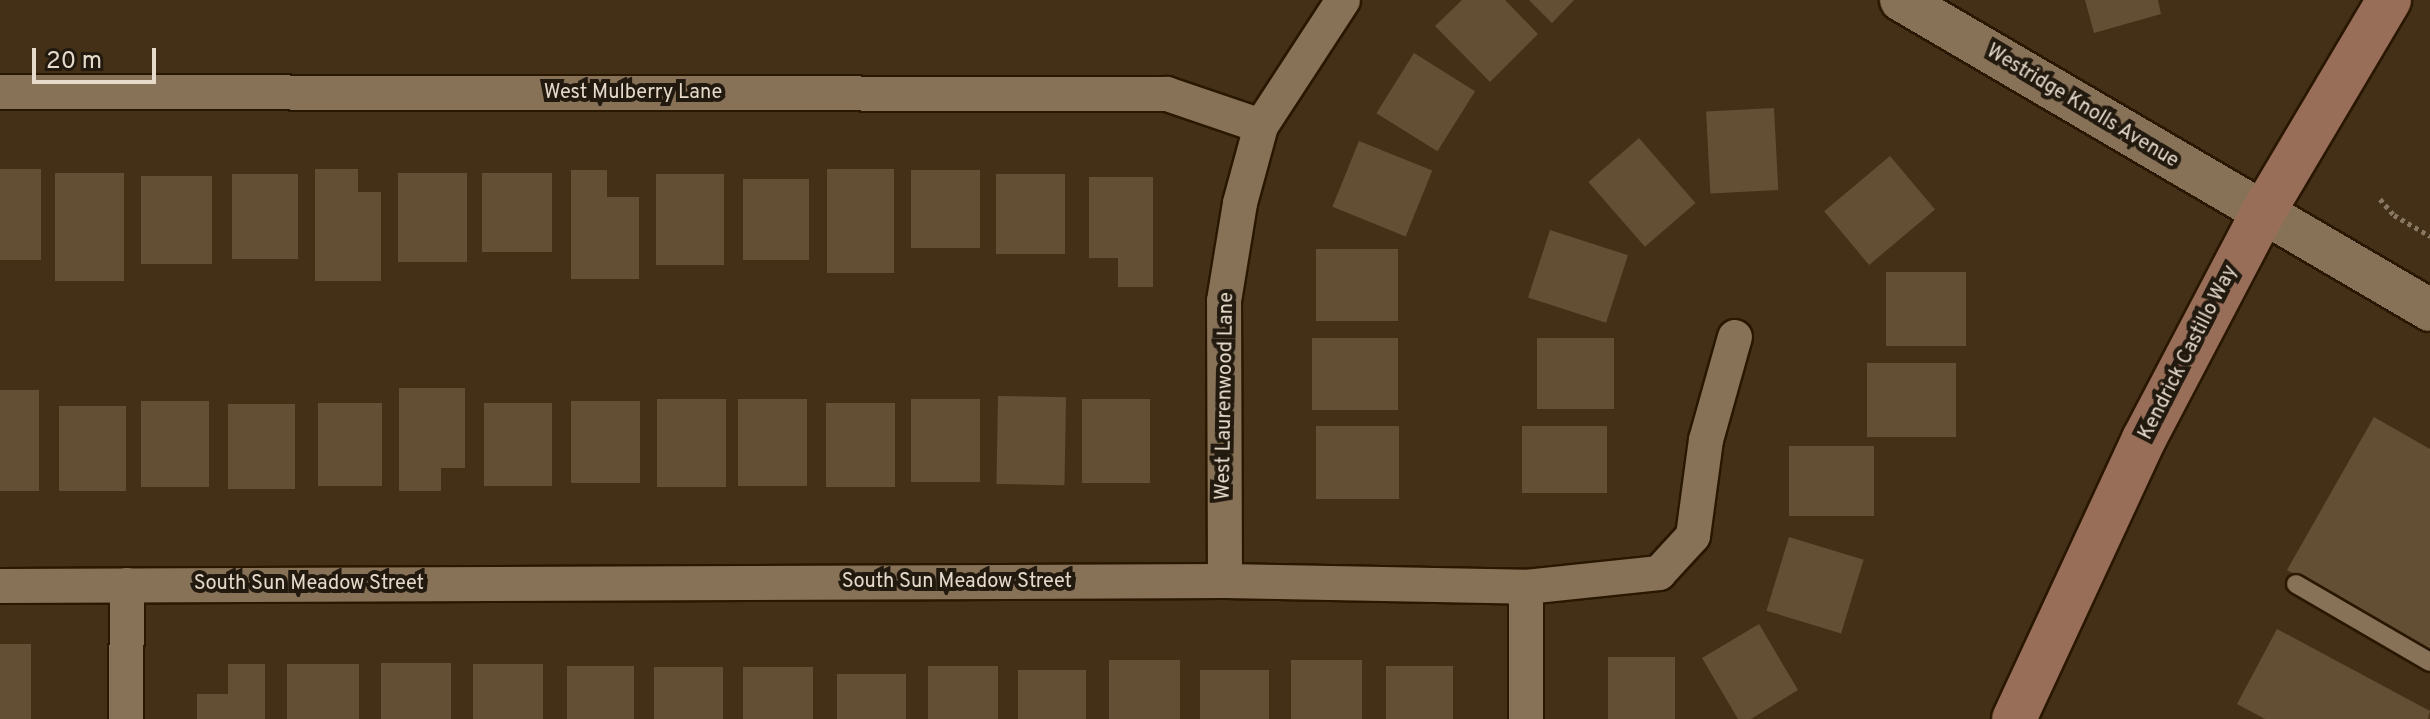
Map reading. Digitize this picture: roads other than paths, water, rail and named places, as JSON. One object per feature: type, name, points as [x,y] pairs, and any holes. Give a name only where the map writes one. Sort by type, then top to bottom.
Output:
[{"type":"main road","name":"Kendrick Castillo Way","points":[[2014,719],[2144,439],[2262,214],[2389,0]]},
{"type":"street","name":"West Laurenwood Lane","points":[[1225,581],[1224,301],[1240,203],[1261,126],[1343,0]]},
{"type":"street","name":"Westridge Knolls Avenue","points":[[1901,0],[2430,310]]},
{"type":"street","name":"West Mulberry Lane","points":[[0,92],[1167,94],[1261,126]]},
{"type":"street","name":"South Sun Meadow Street","points":[[0,586],[1225,581],[1526,587],[1659,573],[1693,536],[1706,440],[1735,337]]},
{"type":"street","points":[[126,719],[127,585]]},
{"type":"street","points":[[1526,587],[1526,719]]},
{"type":"lane","points":[[2296,584],[2430,662]]}]
